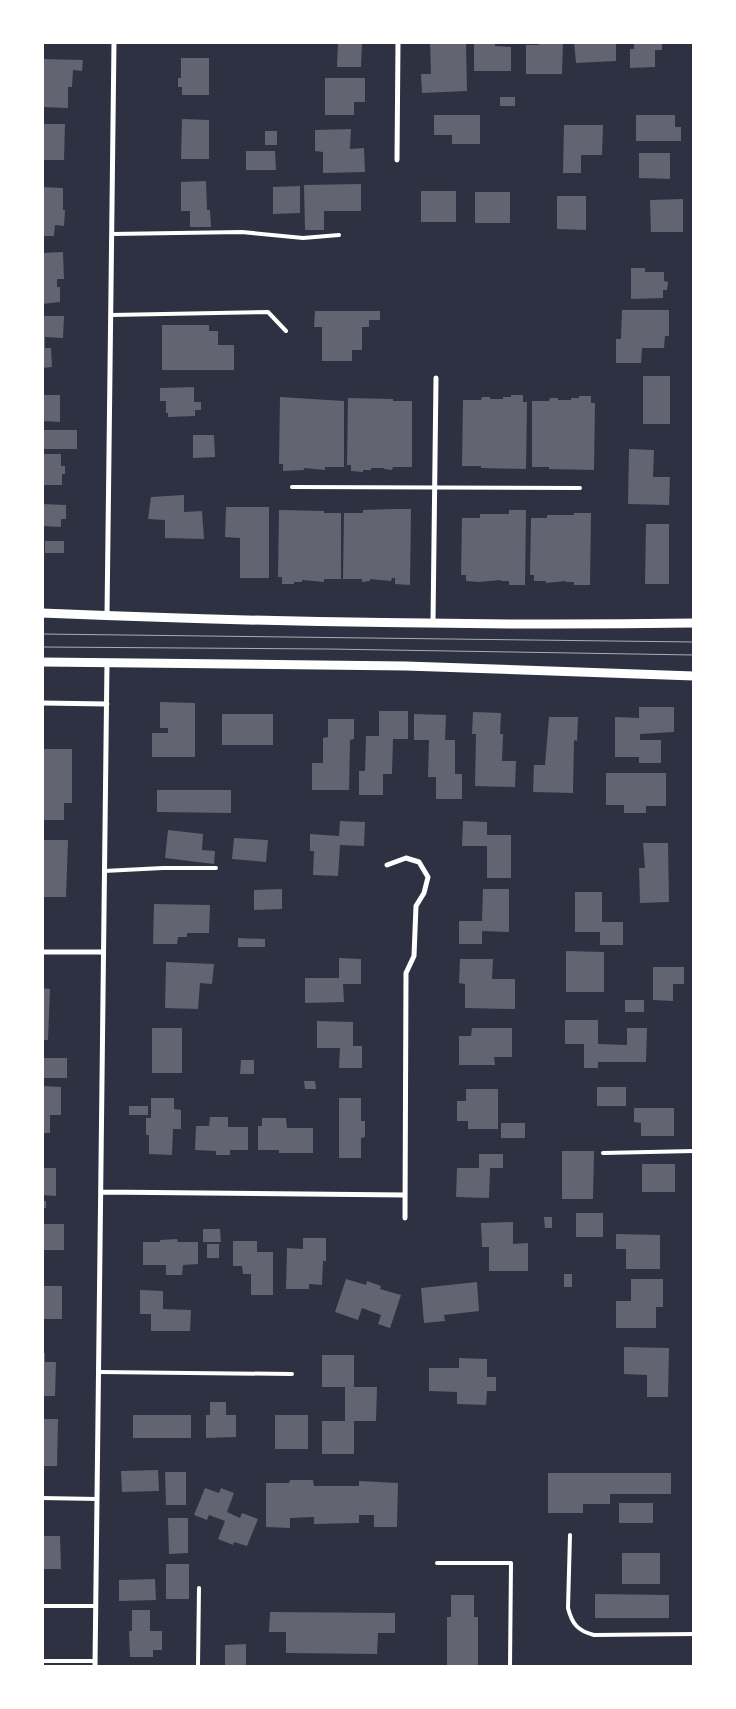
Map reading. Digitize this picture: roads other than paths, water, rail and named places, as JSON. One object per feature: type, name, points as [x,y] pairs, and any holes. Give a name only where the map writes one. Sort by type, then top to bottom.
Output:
[{"type":"street","points":[[108,616],[114,42]]},
{"type":"street","points":[[397,160],[398,42]]},
{"type":"street","points":[[433,623],[436,378]]},
{"type":"street","points":[[42,613],[280,621],[582,624],[694,623]]},
{"type":"street","points":[[42,662],[406,666],[694,676]]},
{"type":"street","points":[[95,1664],[102,952],[107,662]]},
{"type":"street","points":[[42,703],[106,704]]},
{"type":"street","points":[[387,865],[406,858],[419,862],[428,876],[424,893],[416,906],[414,956],[406,973],[405,1218]]},
{"type":"street","points":[[42,952],[102,952]]},
{"type":"street","points":[[101,1192],[405,1195]]},
{"type":"lane","points":[[112,234],[242,232],[303,238],[339,235]]},
{"type":"lane","points":[[111,315],[268,312],[286,331]]},
{"type":"lane","points":[[292,488],[580,488]]},
{"type":"lane","points":[[104,870],[216,868]]},
{"type":"lane","points":[[603,1153],[694,1151]]},
{"type":"lane","points":[[99,1372],[292,1374]]},
{"type":"lane","points":[[42,1498],[97,1499]]},
{"type":"lane","points":[[570,1535],[568,1608],[571,1620],[582,1632],[594,1635],[694,1634]]},
{"type":"lane","points":[[437,1563],[510,1563],[510,1666]]},
{"type":"lane","points":[[198,1666],[199,1588]]},
{"type":"lane","points":[[42,1606],[96,1606]]},
{"type":"lane","points":[[42,1661],[95,1664]]},
{"type":"tram line","points":[[42,634],[694,642]]},
{"type":"tram line","points":[[42,647],[328,649],[694,655]]}]
